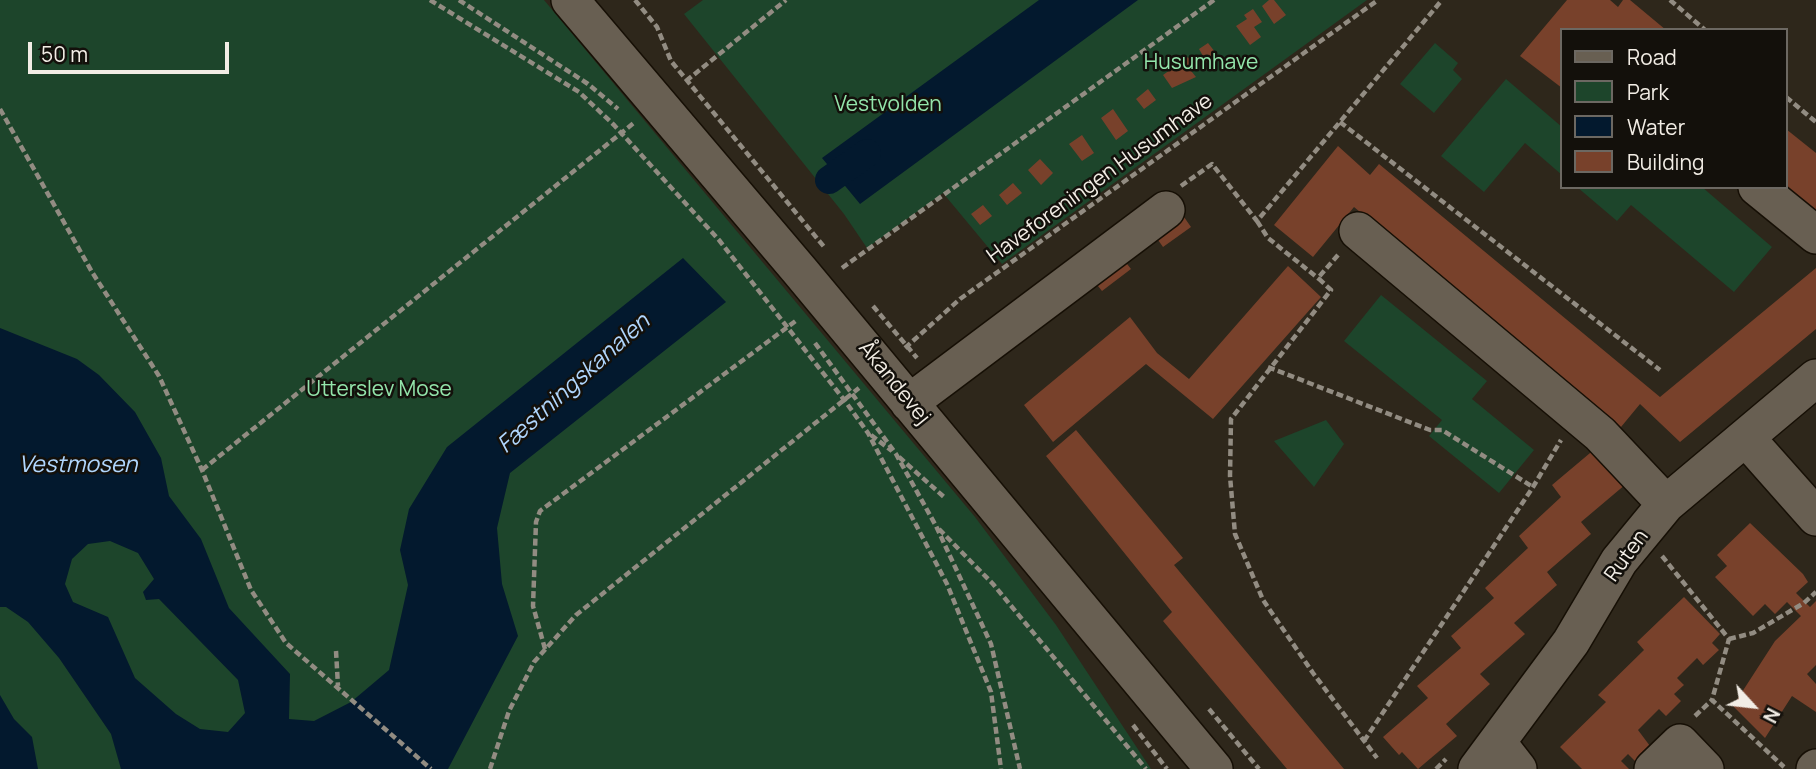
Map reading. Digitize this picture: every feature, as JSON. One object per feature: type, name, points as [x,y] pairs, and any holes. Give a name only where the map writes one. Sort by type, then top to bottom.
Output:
[{"type":"street","name":"Åkandevej","points":[[570,0],[649,118],[882,368],[1214,769]]},
{"type":"street","points":[[1759,189],[1816,235]]},
{"type":"street","points":[[909,402],[1166,210]]},
{"type":"street","points":[[1358,231],[1600,434],[1666,505]]},
{"type":"street","name":"Ruten","points":[[1497,760],[1619,561],[1666,505],[1816,378]]},
{"type":"street","points":[[1746,439],[1816,517]]},
{"type":"street","points":[[1653,769],[1680,743],[1705,769]]},
{"type":"path","points":[[430,0],[579,92],[621,133],[719,240],[845,401],[867,433],[947,584],[991,692],[1001,769]]},
{"type":"path","points":[[459,0],[588,84],[649,118],[687,80],[786,0]]},
{"type":"path","points":[[635,0],[657,27],[671,61],[687,80]]},
{"type":"path","points":[[842,268],[1213,0]]},
{"type":"path","name":"Haveforeningen Husumhave","points":[[882,368],[960,299],[1378,0]]},
{"type":"path","points":[[1256,221],[1442,0]]},
{"type":"path","points":[[1670,0],[1703,28]]},
{"type":"path","points":[[1788,99],[1816,122]]},
{"type":"path","points":[[0,109],[92,272],[159,376],[202,470],[251,590],[286,643],[431,769]]},
{"type":"path","points":[[1340,122],[1660,370]]},
{"type":"path","points":[[202,470],[621,133]]},
{"type":"path","points":[[1166,210],[1179,188],[1212,164],[1268,238],[1331,290],[1268,367],[1231,419],[1230,476],[1235,534],[1264,600],[1377,758]]},
{"type":"path","points":[[1320,280],[1358,231]]},
{"type":"path","points":[[788,309],[805,330]]},
{"type":"path","points":[[545,649],[533,606],[536,522],[540,511],[797,320]]},
{"type":"path","points":[[813,340],[896,454],[936,526],[991,644],[1020,769]]},
{"type":"path","points":[[1268,367],[1430,430],[1442,430],[1533,487]]},
{"type":"path","points":[[490,769],[509,711],[534,662],[576,615],[845,401]]},
{"type":"path","points":[[1364,741],[1533,487],[1575,414]]},
{"type":"path","points":[[936,526],[993,584],[1146,769]]},
{"type":"path","points":[[1657,550],[1729,639]]},
{"type":"path","points":[[1729,639],[1754,633],[1804,603],[1816,592]]},
{"type":"path","points":[[1729,639],[1712,700],[1785,769]]},
{"type":"path","points":[[336,651],[340,688]]},
{"type":"green space","name":"Utterslev Mose","points":[[0,0],[544,0],[975,517],[1056,625],[1151,769],[0,769]]},
{"type":"green space","name":"Vestvolden","points":[[703,0],[1367,0],[1002,264],[943,193],[867,248],[844,214],[684,14]]},
{"type":"green space","points":[[1435,43],[1458,63],[1453,70],[1462,79],[1434,113],[1400,84]]},
{"type":"green space","points":[[1506,79],[1560,125],[1560,173],[1525,143],[1484,192],[1441,156]]},
{"type":"green space","points":[[1579,189],[1704,189],[1772,247],[1734,292],[1631,205],[1617,221]]},
{"type":"green space","points":[[1381,295],[1487,381],[1472,399],[1534,450],[1499,493],[1429,436],[1442,420],[1344,341]]},
{"type":"green space","points":[[1326,420],[1344,444],[1314,487],[1274,441]]},
{"type":"water","points":[[1039,0],[1138,0],[860,204],[822,158]]},
{"type":"water","name":"Vestmosen","points":[[683,258],[726,302],[510,473],[497,528],[502,584],[518,636],[448,769],[121,769],[111,734],[59,658],[28,622],[6,607],[0,607],[0,328],[77,359],[99,375],[135,412],[161,458],[169,496],[201,539],[229,608],[290,674],[289,719],[314,721],[351,702],[389,670],[408,585],[400,550],[409,509],[447,447]],"holes":[[[110,541],[138,553],[154,579],[143,592],[146,600],[159,599],[238,680],[245,713],[228,732],[200,729],[176,714],[135,678],[108,617],[73,602],[65,584],[72,559],[88,544]]]},
{"type":"water","points":[[0,695],[14,719],[32,737],[38,769],[0,769]]},
{"type":"building","points":[[1269,0],[1274,0],[1286,15],[1274,24],[1262,6]]},
{"type":"building","points":[[1567,0],[1610,0],[1618,7],[1623,0],[1630,0],[1664,28],[1560,28],[1560,86],[1520,56]]},
{"type":"building","points":[[1253,9],[1262,22],[1254,27],[1261,37],[1250,45],[1236,26],[1247,19],[1244,15]]},
{"type":"building","points":[[1208,43],[1219,57],[1208,65],[1199,49]]},
{"type":"building","points":[[1188,57],[1192,64],[1188,67],[1196,77],[1172,88],[1163,75]]},
{"type":"building","points":[[1148,89],[1156,100],[1144,109],[1136,99]]},
{"type":"building","points":[[1113,109],[1128,131],[1116,140],[1101,118]]},
{"type":"building","points":[[1788,131],[1816,153],[1816,216],[1788,189]]},
{"type":"building","points":[[1082,135],[1094,153],[1082,161],[1069,144]]},
{"type":"building","points":[[1338,146],[1370,175],[1379,164],[1660,397],[1816,268],[1816,329],[1680,442],[1640,404],[1621,427],[1354,207],[1313,257],[1274,225]]},
{"type":"building","points":[[1040,159],[1053,173],[1041,185],[1028,170]]},
{"type":"building","points":[[1013,183],[1022,193],[1007,205],[999,195]]},
{"type":"building","points":[[983,205],[992,216],[980,225],[971,214]]},
{"type":"building","points":[[1184,217],[1191,227],[1163,247],[1156,237]]},
{"type":"building","points":[[1124,260],[1131,269],[1102,291],[1094,281]]},
{"type":"building","points":[[1288,266],[1321,297],[1213,419],[1146,364],[1053,442],[1024,405],[1130,317],[1157,353],[1189,379]]},
{"type":"building","points":[[1076,430],[1183,558],[1174,565],[1344,769],[1287,769],[1163,621],[1172,612],[1046,456]]},
{"type":"building","points":[[1596,448],[1626,484],[1581,522],[1591,534],[1547,572],[1557,585],[1514,623],[1525,634],[1480,674],[1490,684],[1446,724],[1457,736],[1418,769],[1402,752],[1399,755],[1383,737],[1428,698],[1417,686],[1461,648],[1451,636],[1494,598],[1485,588],[1528,548],[1519,536],[1561,497],[1552,485]]},
{"type":"building","points":[[1750,523],[1803,574],[1808,582],[1796,593],[1810,607],[1816,601],[1816,665],[1807,674],[1816,684],[1816,712],[1792,696],[1765,738],[1733,706],[1775,641],[1801,616],[1787,602],[1775,614],[1765,604],[1753,616],[1715,577],[1727,566],[1717,555]]},
{"type":"building","points":[[1684,597],[1720,634],[1712,643],[1719,650],[1703,665],[1697,658],[1677,678],[1684,685],[1674,694],[1681,701],[1666,716],[1659,709],[1638,730],[1650,746],[1635,761],[1628,754],[1621,761],[1629,769],[1582,769],[1560,747],[1606,702],[1598,695],[1644,650],[1637,642]]},
{"type":"waterway","name":"Fæstningskanalen","points":[[829,180],[867,153]]},
{"type":"park label","name":"Husumhave","points":[[1201,63]]}]
